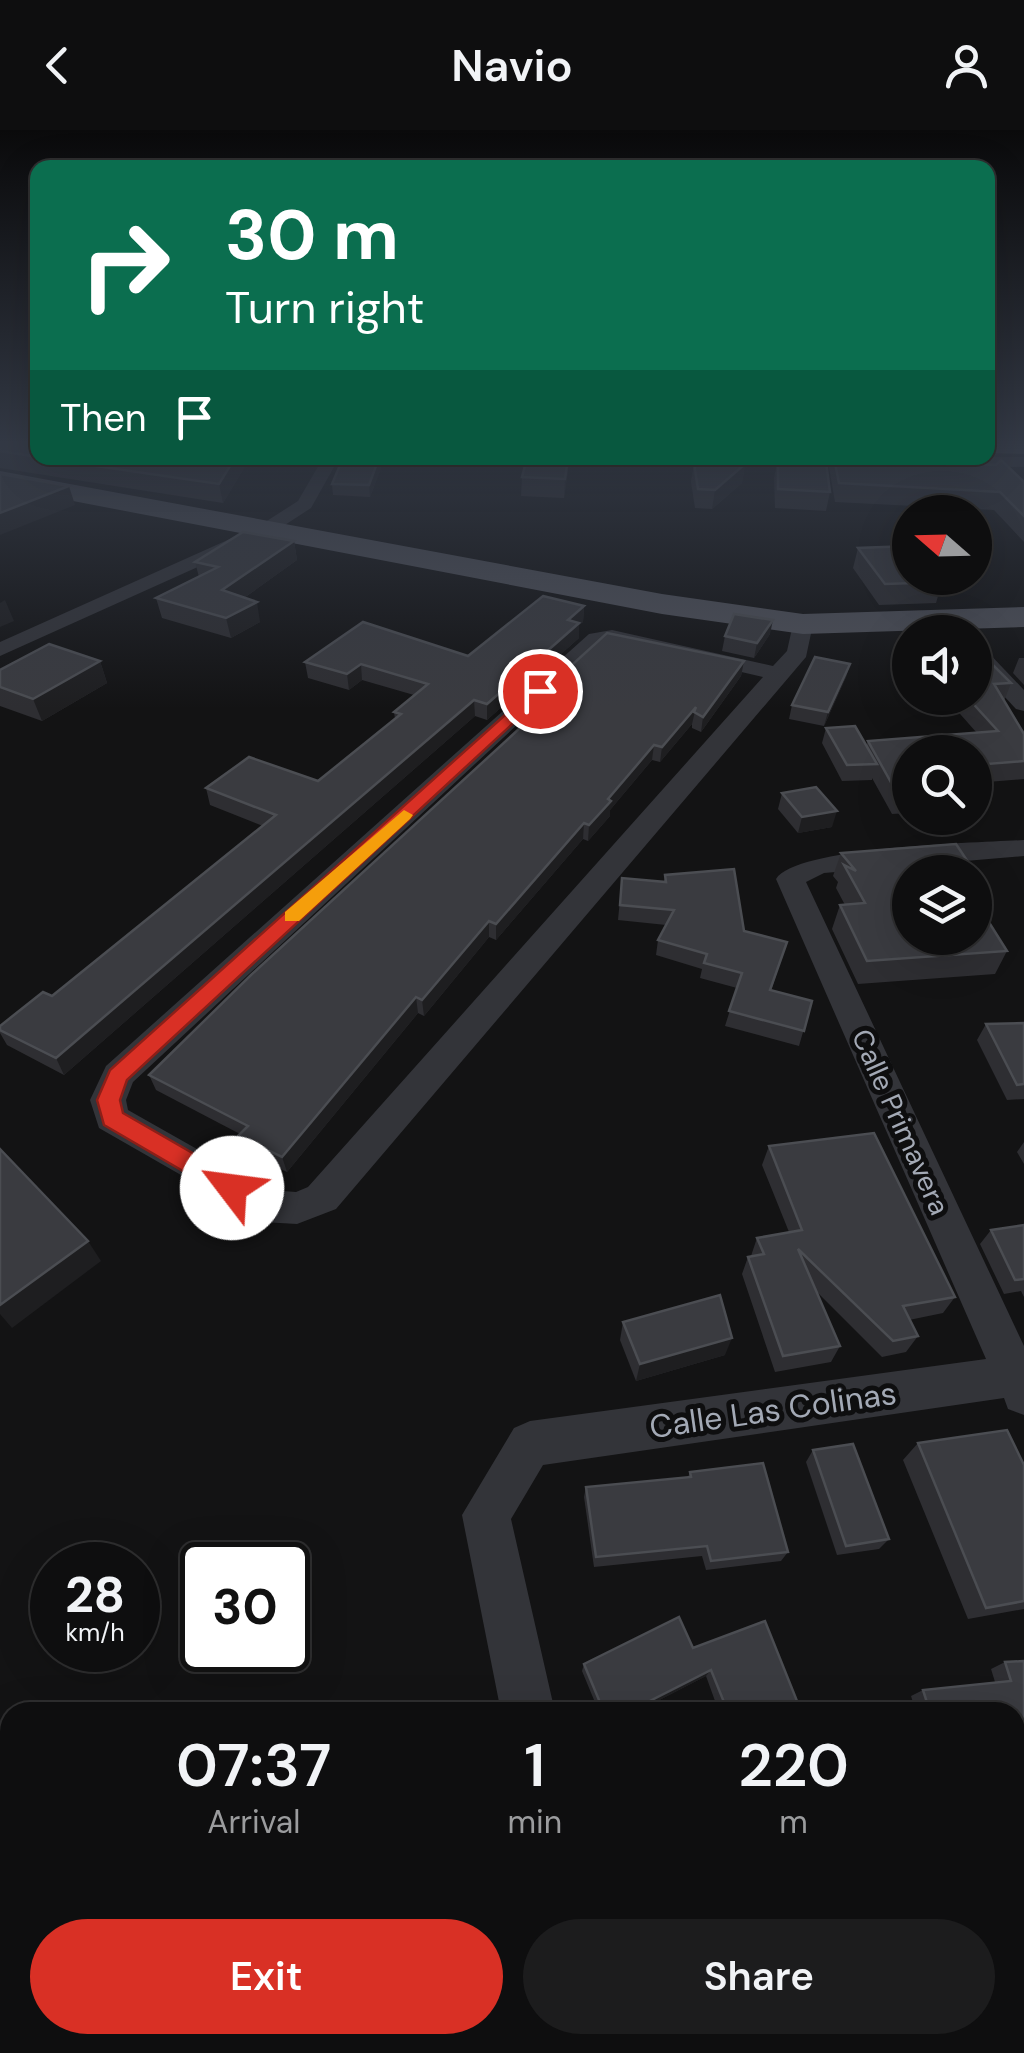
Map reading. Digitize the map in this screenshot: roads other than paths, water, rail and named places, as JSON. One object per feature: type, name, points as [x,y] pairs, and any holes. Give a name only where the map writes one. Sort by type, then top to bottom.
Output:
[{"type":"main road","points":[[265,530],[662,604],[802,624],[892,625]]},
{"type":"main road","points":[[992,620],[1024,616]]},
{"type":"street","points":[[0,650],[265,530]]},
{"type":"street","points":[[778,674],[628,637],[597,640],[118,1076],[108,1100],[112,1118],[263,1206],[296,1208],[322,1198],[798,652],[802,624]]},
{"type":"street","points":[[992,670],[1024,704]]},
{"type":"street","name":"Calle Primavera","points":[[1020,1385],[790,879],[818,865],[1024,848]]},
{"type":"street","name":"Calle Las Colinas","points":[[526,1702],[486,1516],[530,1444],[1020,1385]]}]
